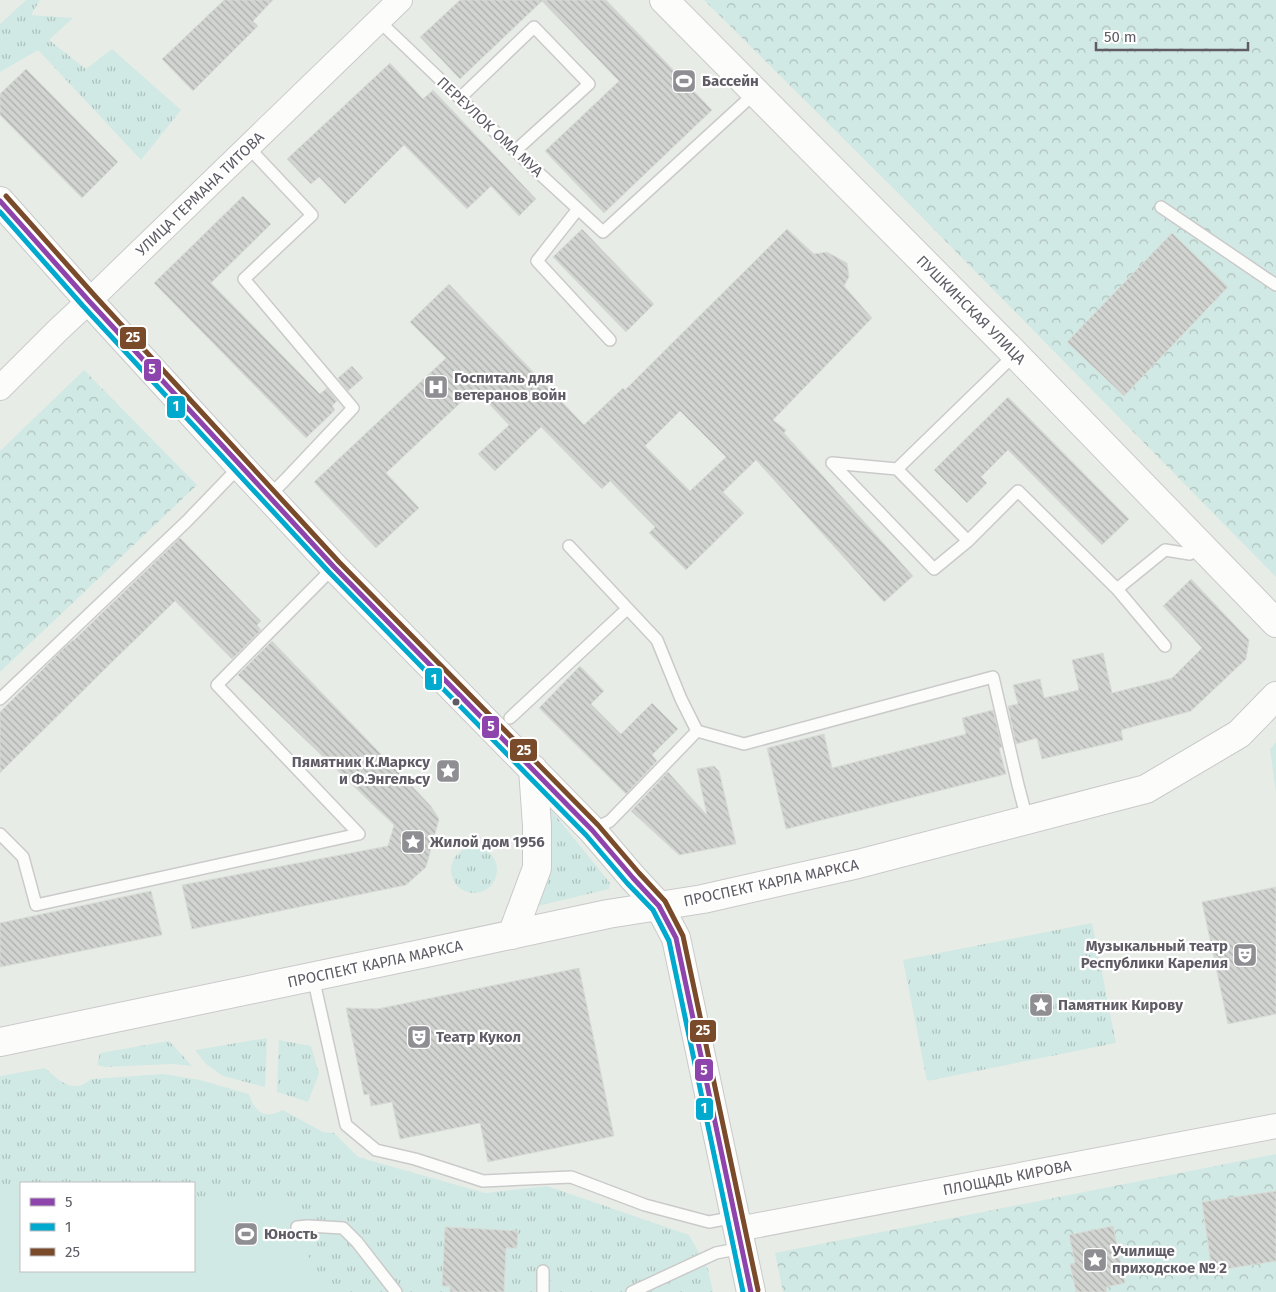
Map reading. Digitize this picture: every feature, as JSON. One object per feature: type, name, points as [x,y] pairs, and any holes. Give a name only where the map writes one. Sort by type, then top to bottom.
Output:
[{"type":"main road","name":"ПУШКИНСКАЯ УЛИЦА","points":[[664,0],[1016,355],[1276,623]]},
{"type":"main road","points":[[0,201],[240,466],[334,566],[592,830],[660,906],[676,938],[751,1292]]},
{"type":"main road","name":"ПРОСПЕКТ КАРЛА МАРКСА","points":[[0,1042],[608,914],[703,899],[858,864],[1146,789],[1239,734],[1276,696]]},
{"type":"main road","points":[[512,935],[537,868],[537,826],[533,769]]},
{"type":"street","name":"УЛИЦА ГЕРМАНА ТИТОВА","points":[[0,388],[248,147],[388,7]]},
{"type":"street","name":"ПЛОЩАДЬ КИРОВА","points":[[739,1232],[1276,1126]]},
{"type":"lane","name":"ПЕРЕУЛОК ОМА МУА","points":[[388,7],[460,98],[604,232],[756,92]]},
{"type":"lane","points":[[460,98],[534,28],[589,84],[515,151]]},
{"type":"lane","points":[[248,147],[312,215],[244,279],[354,408],[269,496]]},
{"type":"lane","points":[[1160,207],[1276,286]]},
{"type":"lane","points":[[578,209],[537,261],[610,340]]},
{"type":"lane","points":[[897,468],[1016,355]]},
{"type":"lane","points":[[968,541],[897,468],[832,463],[934,570],[968,541],[1018,491],[1117,590],[1165,646]]},
{"type":"lane","points":[[0,699],[188,521],[240,466]]},
{"type":"lane","points":[[1117,590],[1165,550],[1190,554],[1200,544]]},
{"type":"lane","points":[[569,546],[657,640],[681,699],[697,731],[744,744],[993,676],[1027,819]]},
{"type":"lane","points":[[0,834],[22,857],[36,905],[359,834],[217,685],[334,566]]},
{"type":"lane","points":[[510,718],[627,609]]},
{"type":"lane","points":[[592,830],[610,821],[697,731]]},
{"type":"lane","points":[[313,977],[346,1124],[376,1150],[415,1159],[484,1180],[570,1177],[645,1206],[709,1222],[739,1232],[716,1253],[632,1292]]},
{"type":"lane","points":[[298,1227],[344,1228],[396,1292]]},
{"type":"lane","points":[[542,1271],[543,1292]]},
{"type":"green space","points":[[26,0],[40,0],[31,15],[73,18],[49,40],[86,69],[112,49],[181,110],[141,160],[38,50],[0,72],[0,24]]},
{"type":"green space","points":[[704,0],[1276,0],[1276,577],[908,203]]},
{"type":"green space","points":[[84,370],[197,485],[0,672],[0,451]]},
{"type":"green space","points":[[1276,742],[1276,793],[1270,749]]},
{"type":"green space","points":[[547,805],[610,883],[609,889],[533,907],[543,882],[552,847]]},
{"type":"green space","points":[[474,847],[487,851],[493,857],[497,870],[493,883],[487,889],[474,893],[461,889],[455,883],[451,870],[455,857],[461,851]]},
{"type":"green space","points":[[1092,923],[1116,1043],[927,1081],[903,960]]},
{"type":"green space","points":[[267,1038],[265,1087],[223,1076],[206,1064],[195,1050]]},
{"type":"green space","points":[[279,1040],[311,1046],[319,1074],[308,1102],[277,1092]]},
{"type":"green space","points":[[169,1041],[192,1066],[172,1064],[105,1067],[97,1065],[100,1053]]},
{"type":"green space","points":[[45,1068],[61,1081],[72,1086],[84,1084],[91,1079],[163,1074],[200,1080],[249,1094],[254,1106],[263,1114],[275,1114],[283,1110],[323,1132],[334,1133],[358,1157],[485,1193],[547,1186],[689,1235],[708,1269],[713,1292],[0,1292],[0,1076]]},
{"type":"green space","points":[[1276,1154],[1276,1292],[783,1292],[775,1253]]},
{"type":"green space","name":"Юность","points":[[0,1188],[20,1189],[20,1272],[195,1272],[195,1197],[296,1201],[298,1242],[311,1260],[323,1292],[0,1292]]},
{"type":"building","points":[[224,0],[273,0],[253,21],[258,26],[193,91],[162,59]]},
{"type":"building","points":[[460,0],[606,0],[712,110],[604,213],[545,151],[619,81],[542,1],[460,79],[420,37]]},
{"type":"building","points":[[390,63],[423,99],[433,90],[536,199],[519,216],[491,186],[467,209],[404,145],[345,204],[319,177],[311,184],[287,159]]},
{"type":"building","points":[[26,69],[118,162],[82,198],[0,115],[0,94]]},
{"type":"building","points":[[243,196],[271,224],[211,283],[320,394],[327,388],[337,401],[332,406],[335,410],[306,438],[154,283]]},
{"type":"building","points":[[582,229],[654,304],[626,332],[553,257]]},
{"type":"building","points":[[787,229],[814,254],[827,252],[847,263],[849,277],[844,286],[872,318],[773,420],[786,430],[784,433],[913,576],[884,602],[756,460],[723,492],[744,513],[686,570],[649,533],[655,527],[610,481],[602,489],[541,427],[495,471],[478,454],[509,425],[475,389],[386,473],[419,508],[376,548],[314,482],[446,358],[410,322],[449,284],[584,425],[623,388],[625,390]],"holes":[[[680,411],[726,457],[690,491],[645,446]]]},
{"type":"building","points":[[1172,233],[1228,287],[1124,396],[1067,342]]},
{"type":"building","points":[[352,366],[363,378],[348,391],[338,378]]},
{"type":"building","points":[[1008,397],[1129,519],[1102,545],[1008,450],[981,477],[987,483],[967,503],[934,470]]},
{"type":"building","points":[[180,538],[261,621],[257,625],[261,630],[232,659],[175,601],[0,773],[0,712]]},
{"type":"building","points":[[1191,579],[1249,640],[1246,659],[1191,711],[1121,730],[1123,740],[1042,759],[1037,738],[1016,744],[1008,706],[1018,704],[1013,685],[1040,679],[1044,698],[1079,690],[1072,660],[1103,653],[1112,693],[1172,678],[1202,648],[1163,606]]},
{"type":"building","points":[[272,641],[431,806],[439,819],[426,867],[406,885],[192,929],[182,885],[388,846],[394,825],[238,675]]},
{"type":"building","points":[[580,666],[604,691],[591,704],[621,734],[652,703],[678,729],[652,755],[657,761],[626,794],[539,708]]},
{"type":"building","points":[[993,710],[1002,747],[999,748],[1006,774],[786,829],[767,748],[824,734],[832,768],[966,734],[962,718]]},
{"type":"building","points":[[714,766],[719,771],[736,844],[679,855],[631,811],[668,772],[707,815],[697,769]]},
{"type":"building","name":"Музыкальный театр Республики Карелия","points":[[1276,887],[1276,1014],[1228,1024],[1202,902]]},
{"type":"building","points":[[151,891],[162,935],[0,967],[0,923]]},
{"type":"building","points":[[579,968],[614,1136],[488,1162],[480,1123],[400,1139],[392,1102],[371,1106],[369,1094],[364,1095],[346,1008],[377,1009]]},
{"type":"building","points":[[1276,1191],[1276,1261],[1212,1271],[1202,1202]]},
{"type":"building","points":[[1113,1226],[1125,1283],[1106,1287],[1107,1292],[1076,1292],[1070,1264],[1075,1263],[1069,1235]]},
{"type":"building","points":[[445,1227],[518,1231],[517,1248],[506,1248],[504,1292],[450,1292],[450,1286],[442,1286]]},
{"type":"transit line","name":"25","points":[[6,196],[339,562],[598,825],[665,901],[683,936],[758,1290]]},
{"type":"transit line","name":"5","points":[[0,201],[89,301],[334,567],[592,830],[659,906],[676,938],[751,1292]]},
{"type":"transit line","name":"1","points":[[0,212],[83,306],[329,572],[586,835],[653,910],[669,941],[743,1292]]},
{"type":"place","name":"Бассейн","points":[[684,81]]},
{"type":"place","name":"Госпиталь для ветеранов войн","points":[[436,387]]},
{"type":"place","name":"Пямятник К.Марксу и Ф.Энгельсу","points":[[448,771]]},
{"type":"place","name":"Жилой дом 1956","points":[[413,842]]},
{"type":"place","name":"Музыкальный театр Республики Карелия","points":[[1245,955]]},
{"type":"place","name":"Памятник Кирову","points":[[1041,1005]]},
{"type":"place","name":"Театр Кукол","points":[[419,1037]]},
{"type":"place","name":"Юность","points":[[246,1234]]},
{"type":"place","name":"Училище приходское № 2","points":[[1095,1260]]}]
